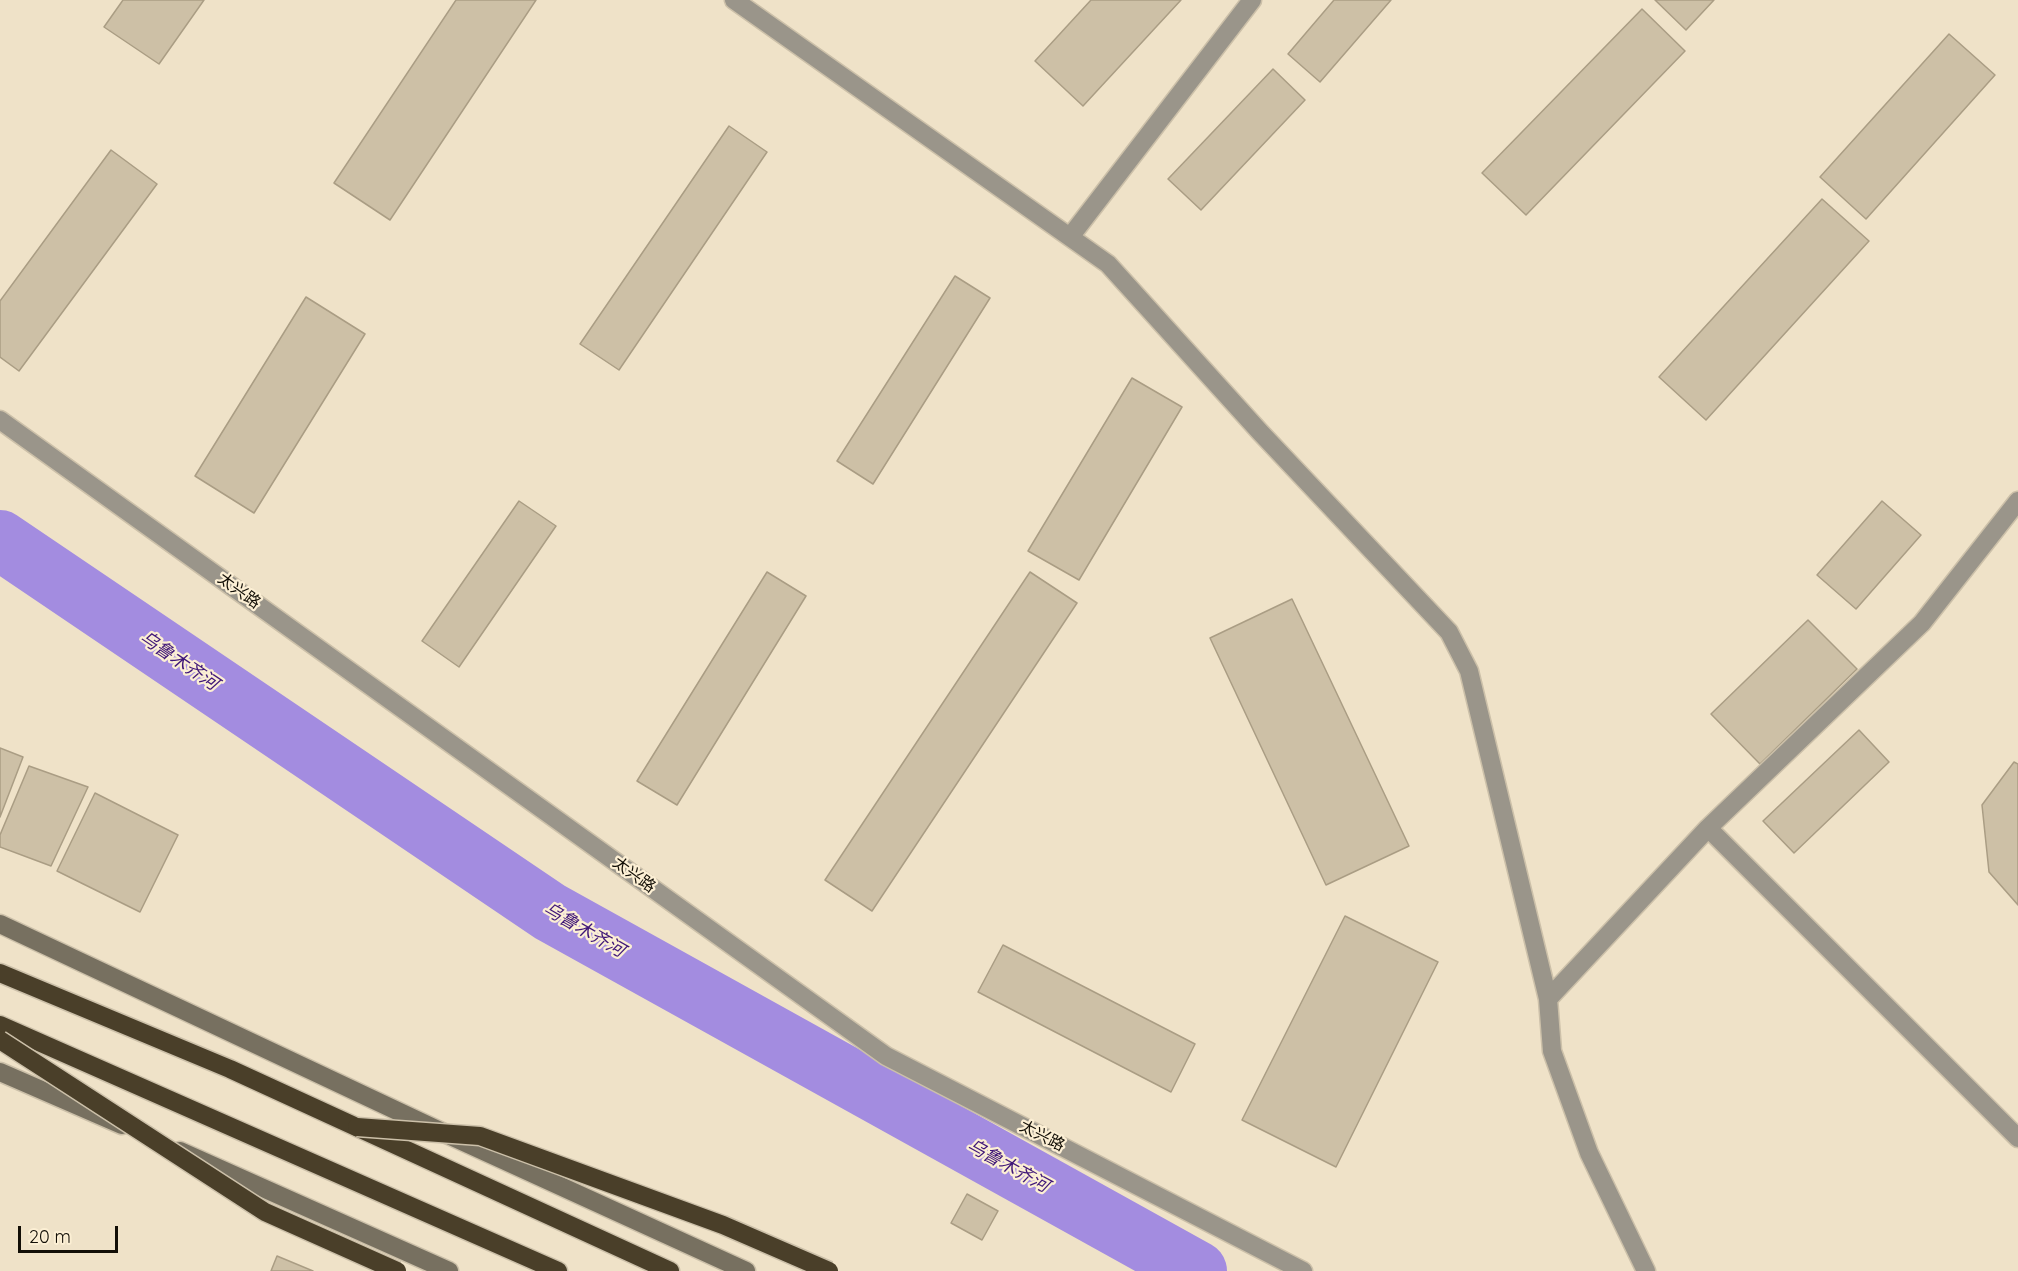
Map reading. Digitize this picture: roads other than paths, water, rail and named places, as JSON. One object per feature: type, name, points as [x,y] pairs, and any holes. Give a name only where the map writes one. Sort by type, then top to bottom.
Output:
[{"type":"highway","points":[[0,973],[230,1069],[670,1271]]},
{"type":"highway","points":[[0,1025],[558,1271]]},
{"type":"highway","points":[[0,1040],[265,1212],[397,1271]]},
{"type":"highway","points":[[357,1127],[480,1136],[723,1225],[829,1271]]},
{"type":"main road","points":[[0,924],[442,1132],[746,1271]]},
{"type":"main road","points":[[0,1072],[449,1271]]},
{"type":"street","points":[[734,0],[1108,264],[1260,432],[1449,632],[1469,671],[1548,999],[1552,1051],[1589,1152],[1646,1271]]},
{"type":"street","points":[[1070,237],[1252,0]]},
{"type":"street","name":"太兴路","points":[[0,420],[886,1056],[1303,1271]]},
{"type":"street","points":[[1548,999],[1708,828],[1922,622],[2018,501]]},
{"type":"street","points":[[1708,828],[2018,1138]]},
{"type":"waterway","name":"乌鲁木齐河","points":[[0,540],[550,912],[1197,1271]]}]
